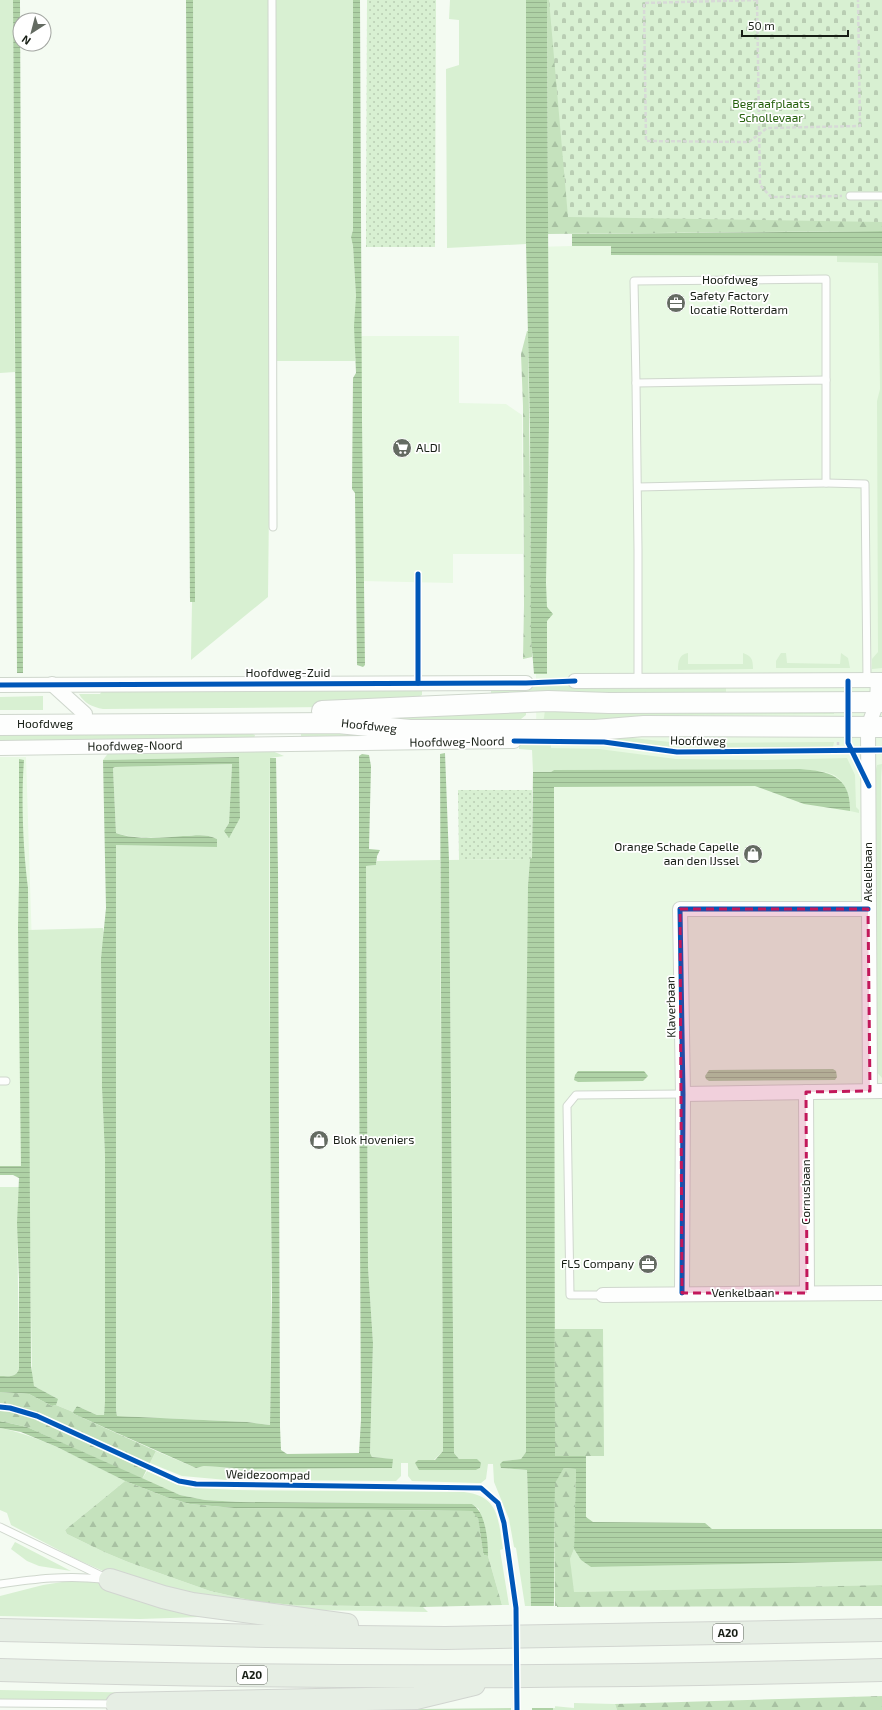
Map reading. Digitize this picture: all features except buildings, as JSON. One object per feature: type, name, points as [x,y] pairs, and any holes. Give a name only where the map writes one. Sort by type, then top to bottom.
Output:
[{"type":"highway","name":"A20","points":[[110,1580],[163,1597],[192,1604],[445,1638]]},
{"type":"highway","name":"A20","points":[[0,1630],[445,1638],[574,1637],[882,1630]]},
{"type":"highway","name":"A20","points":[[0,1670],[258,1675],[574,1676],[882,1670]]},
{"type":"highway","name":"A20","points":[[114,1707],[416,1698],[515,1676]]},
{"type":"main road","name":"Hoofdweg","points":[[0,714],[313,711],[423,707],[462,704],[528,693],[548,701],[608,703],[880,702]]},
{"type":"main road","points":[[510,736],[516,723],[528,723],[533,720],[536,711],[528,693]]},
{"type":"main road","name":"Hoofdweg","points":[[0,725],[338,723],[410,730],[510,736],[644,726],[875,727]]},
{"type":"street","points":[[575,681],[876,680],[880,702]]},
{"type":"street","points":[[423,707],[443,683],[462,704]]},
{"type":"street","name":"Hoofdweg-Zuid","points":[[0,685],[443,683],[528,693]]},
{"type":"street","points":[[52,684],[85,714]]},
{"type":"street","name":"Akeleibaan","points":[[876,1091],[868,909],[868,751],[880,702]]},
{"type":"street","points":[[254,723],[275,744],[292,724]]},
{"type":"street","name":"Hoofdweg-Noord","points":[[0,748],[275,744],[510,736]]},
{"type":"street","name":"Klaverbaan","points":[[682,1293],[680,909],[868,909]]},
{"type":"street","points":[[682,1094],[876,1091]]},
{"type":"street","name":"Cornusbaan","points":[[806,1092],[807,1293]]},
{"type":"street","name":"Venkelbaan","points":[[603,1295],[682,1293],[882,1293]]},
{"type":"lane","points":[[272,0],[273,527]]},
{"type":"lane","points":[[850,196],[882,196]]},
{"type":"lane","name":"Hoofdweg","points":[[638,681],[638,487],[634,281],[826,279],[826,483]]},
{"type":"lane","points":[[636,383],[826,380]]},
{"type":"lane","points":[[638,487],[826,483],[865,484],[876,680]]},
{"type":"lane","points":[[603,1295],[570,1295],[567,1106],[576,1096],[682,1094]]},
{"type":"lane","name":"A20","points":[[0,1527],[110,1580]]},
{"type":"lane","name":"A20","points":[[0,1584],[53,1577],[82,1577],[110,1580]]},
{"type":"lane","name":"A20","points":[[0,1703],[114,1707]]},
{"type":"path","points":[[850,196],[771,197],[760,185],[758,136],[757,0],[644,3],[646,141],[749,142],[758,136],[767,128],[860,126],[858,0]]},
{"type":"path","points":[[830,751],[868,751]]},
{"type":"highlighted area","points":[[680,909],[868,909],[870,1091],[806,1092],[807,1293],[682,1293]]},
{"type":"shaded area","points":[[13,0],[20,0],[20,12],[13,12]]},
{"type":"shaded area","points":[[186,0],[193,0],[195,602],[190,602]]},
{"type":"shaded area","points":[[353,0],[360,0],[365,665],[363,667],[357,665],[355,493],[352,489],[353,378],[356,373],[354,326],[356,296],[353,246],[351,237],[353,230]]},
{"type":"shaded area","points":[[526,0],[547,0],[549,421],[546,583],[547,607],[553,614],[547,621],[547,674],[534,674],[531,637],[530,429],[526,243]]},
{"type":"shaded area","points":[[13,52],[20,52],[23,673],[17,673]]},
{"type":"shaded area","points":[[882,231],[882,256],[611,255],[611,246],[572,246],[572,234]]},
{"type":"shaded area","points":[[611,246],[611,255],[882,256],[882,1604],[538,1598],[534,247]]},
{"type":"shaded area","points":[[357,336],[459,336],[459,403],[506,404],[522,415],[523,554],[453,554],[453,583],[361,581]]},
{"type":"shaded area","points":[[445,753],[449,860],[454,1453],[459,1459],[477,1459],[481,1463],[480,1468],[476,1470],[419,1470],[415,1463],[418,1460],[435,1460],[443,1451],[440,754]]},
{"type":"shaded area","points":[[362,754],[369,755],[371,766],[369,849],[380,850],[377,856],[376,865],[366,866],[368,1267],[373,1343],[370,1453],[372,1457],[393,1459],[392,1468],[251,1469],[204,1466],[196,1468],[74,1414],[73,1412],[77,1406],[97,1415],[104,1415],[105,1401],[105,1156],[102,1088],[101,958],[106,908],[103,760],[239,757],[240,818],[229,838],[224,831],[229,823],[232,764],[113,768],[116,833],[140,838],[200,835],[217,839],[217,847],[116,845],[117,1416],[247,1422],[270,1425],[272,1296],[270,1109],[270,758],[276,758],[281,1450],[287,1454],[359,1453],[361,1420],[359,756]]},
{"type":"shaded area","points":[[0,757],[26,757],[39,1167],[0,1168]]},
{"type":"shaded area","points":[[19,759],[24,760],[23,824],[28,888],[31,1366],[34,1386],[58,1399],[56,1405],[52,1406],[29,1394],[0,1392],[0,1376],[14,1375],[19,1369],[19,1279],[17,1223],[19,1178],[13,1175],[0,1175],[0,1166],[21,1166],[18,927]]},
{"type":"shaded area","points":[[800,769],[820,771],[829,774],[842,783],[847,790],[850,811],[804,804],[755,786],[554,787],[555,1456],[586,1456],[586,1517],[593,1522],[705,1523],[712,1529],[882,1529],[882,1561],[591,1567],[581,1560],[574,1549],[576,1469],[564,1468],[555,1483],[553,1710],[532,1710],[527,1470],[501,1468],[500,1464],[503,1461],[521,1459],[526,1452],[526,1059],[528,885],[530,859],[532,858],[533,772],[551,772],[554,770]]},
{"type":"shaded area","points":[[833,1069],[836,1071],[837,1077],[835,1080],[709,1081],[705,1076],[709,1070]]},
{"type":"shaded area","points":[[578,1071],[644,1071],[648,1076],[643,1081],[578,1082],[574,1080]]},
{"type":"shaded area","points":[[0,1421],[27,1427],[180,1495],[205,1500],[240,1502],[472,1504],[477,1508],[483,1520],[487,1535],[488,1556],[484,1555],[478,1518],[472,1511],[234,1508],[190,1504],[166,1497],[125,1481],[57,1447],[21,1432],[0,1428]]},
{"type":"green space","points":[[0,0],[13,0],[12,52],[13,52],[15,372],[0,373]]},
{"type":"green space","points":[[193,0],[269,0],[270,417],[268,597],[191,660],[192,602],[195,602]]},
{"type":"green space","points":[[275,0],[353,0],[353,230],[351,237],[353,246],[356,296],[355,361],[277,361]]},
{"type":"green space","points":[[367,0],[436,0],[435,247],[366,247]]},
{"type":"green space","points":[[450,0],[526,0],[526,244],[447,248],[446,69],[459,65],[459,20],[449,19]]},
{"type":"green space","name":"Begraafplaats Schollevaar","points":[[547,0],[639,0],[882,202],[882,231],[548,234]]},
{"type":"green space","name":"Begraafplaats Schollevaar","points":[[549,0],[882,0],[882,222],[568,217]]},
{"type":"green space","points":[[837,256],[882,256],[882,668],[872,669],[872,659],[878,652],[877,401],[880,389],[878,263],[837,262]]},
{"type":"green space","points":[[527,331],[532,657],[523,659],[523,406],[521,354]]},
{"type":"green space","points":[[688,653],[688,664],[743,664],[743,653],[751,659],[753,669],[678,670],[681,657]]},
{"type":"green space","points":[[781,653],[786,653],[787,663],[840,664],[841,653],[848,658],[850,668],[776,668],[776,661]]},
{"type":"green space","points":[[576,686],[576,689],[726,688],[726,697],[491,693],[491,687]]},
{"type":"green space","points":[[422,690],[422,695],[416,698],[326,707],[103,709],[89,704],[83,700],[79,694],[100,694],[102,691]]},
{"type":"green space","points":[[43,696],[43,710],[0,710],[0,697]]},
{"type":"green space","points":[[545,710],[834,710],[834,714],[683,715],[650,721],[542,722]]},
{"type":"green space","points":[[526,711],[526,715],[521,719],[422,721],[339,715]]},
{"type":"green space","points":[[0,729],[242,729],[255,735],[254,739],[0,744]]},
{"type":"green space","points":[[301,732],[614,736],[670,742],[669,747],[602,739],[301,738]]},
{"type":"green space","points":[[834,742],[833,747],[714,748],[713,743]]},
{"type":"green space","points":[[515,744],[551,744],[551,748],[599,749],[676,759],[765,760],[847,758],[855,775],[856,807],[859,810],[859,813],[850,811],[848,796],[842,782],[834,775],[827,773],[800,769],[554,770],[551,772],[533,772],[532,750],[519,749],[519,746],[514,746]]},
{"type":"green space","points":[[270,750],[284,756],[270,758],[270,1425],[247,1422],[117,1416],[116,845],[217,846],[217,839],[203,835],[147,838],[116,833],[113,768],[232,764],[229,823],[224,831],[240,818],[238,757],[103,760],[109,752]]},
{"type":"green space","points":[[882,764],[882,1078],[875,1070],[872,786],[877,765]]},
{"type":"green space","points":[[458,790],[532,790],[532,859],[459,860]]},
{"type":"green space","points":[[530,859],[528,885],[526,1452],[521,1459],[503,1461],[501,1468],[527,1470],[531,1606],[525,1606],[516,1548],[514,1547],[509,1519],[494,1482],[493,1464],[488,1464],[486,1479],[481,1483],[477,1483],[412,1481],[408,1476],[408,1463],[401,1463],[401,1476],[396,1481],[392,1481],[246,1480],[241,1478],[240,1470],[232,1470],[232,1475],[227,1480],[182,1476],[150,1463],[156,1451],[196,1468],[204,1466],[251,1469],[392,1468],[392,1459],[372,1457],[370,1453],[373,1343],[368,1267],[366,866],[376,865],[377,861],[440,860],[443,1451],[434,1460],[418,1460],[419,1470],[476,1470],[480,1468],[477,1459],[459,1459],[454,1453],[449,860]]},
{"type":"green space","points":[[103,928],[104,936],[101,958],[102,1088],[105,1156],[104,1416],[97,1415],[77,1406],[73,1412],[56,1405],[56,1398],[34,1386],[32,1380],[28,930]]},
{"type":"green space","points":[[0,1187],[19,1187],[19,1369],[16,1374],[9,1376],[0,1376]]},
{"type":"green space","points":[[555,1329],[603,1329],[604,1456],[555,1456]]},
{"type":"green space","points":[[0,1392],[29,1394],[52,1406],[56,1405],[73,1412],[74,1414],[156,1451],[142,1479],[27,1427],[0,1421]]},
{"type":"green space","points":[[0,1428],[48,1443],[125,1481],[65,1530],[67,1534],[104,1552],[210,1591],[258,1602],[296,1605],[423,1607],[428,1612],[252,1609],[112,1575],[76,1559],[11,1525],[7,1513],[0,1510]]},
{"type":"green space","points":[[564,1468],[576,1469],[574,1549],[570,1559],[574,1592],[882,1585],[882,1606],[555,1607],[555,1482]]},
{"type":"green space","points":[[147,1471],[178,1485],[195,1488],[237,1490],[464,1492],[476,1494],[491,1504],[498,1519],[503,1549],[500,1550],[509,1605],[502,1605],[488,1556],[479,1509],[472,1504],[240,1502],[205,1500],[180,1495],[142,1479]]},
{"type":"green space","points":[[125,1481],[166,1497],[190,1504],[234,1508],[472,1511],[478,1517],[483,1552],[484,1555],[488,1556],[502,1605],[423,1607],[296,1605],[258,1602],[210,1591],[128,1562],[67,1534],[65,1530]]},
{"type":"green space","points":[[15,1542],[71,1571],[39,1566],[27,1561],[11,1549]]},
{"type":"green space","points":[[574,1549],[581,1560],[591,1567],[882,1561],[882,1585],[573,1592],[570,1559]]},
{"type":"green space","points":[[75,1580],[99,1583],[230,1616],[140,1619],[0,1616],[0,1596],[43,1585]]},
{"type":"green space","points":[[0,1690],[251,1695],[125,1700],[0,1700]]},
{"type":"green space","points":[[882,1696],[882,1710],[617,1710],[615,1704]]},
{"type":"green space","points":[[574,1703],[615,1704],[617,1710],[553,1710],[553,1706],[574,1708]]},
{"type":"green space","points":[[511,1708],[511,1710],[331,1710]]},
{"type":"pier","points":[[529,1606],[557,1606],[555,1708],[530,1708]]},
{"type":"cycle path","points":[[418,574],[418,683]]},
{"type":"cycle path","points":[[0,685],[526,683],[575,681]]},
{"type":"cycle path","points":[[848,681],[848,743],[869,786]]},
{"type":"cycle path","points":[[514,741],[604,742],[677,752],[882,750]]},
{"type":"cycle path","points":[[682,1293],[683,1094],[680,909],[868,909]]},
{"type":"cycle path","name":"Weidezoompad","points":[[0,1407],[10,1408],[37,1416],[179,1481],[196,1484],[481,1488],[498,1503],[504,1523],[516,1608],[517,1710]]},
{"type":"place","name":"Safety Factory locatie Rotterdam","points":[[676,303]]},
{"type":"place","name":"ALDI","points":[[402,448]]},
{"type":"place","name":"Orange Schade Capelle aan den IJssel","points":[[753,854]]},
{"type":"place","name":"Blok Hoveniers","points":[[319,1140]]},
{"type":"place","name":"FLS Company","points":[[648,1264]]}]
